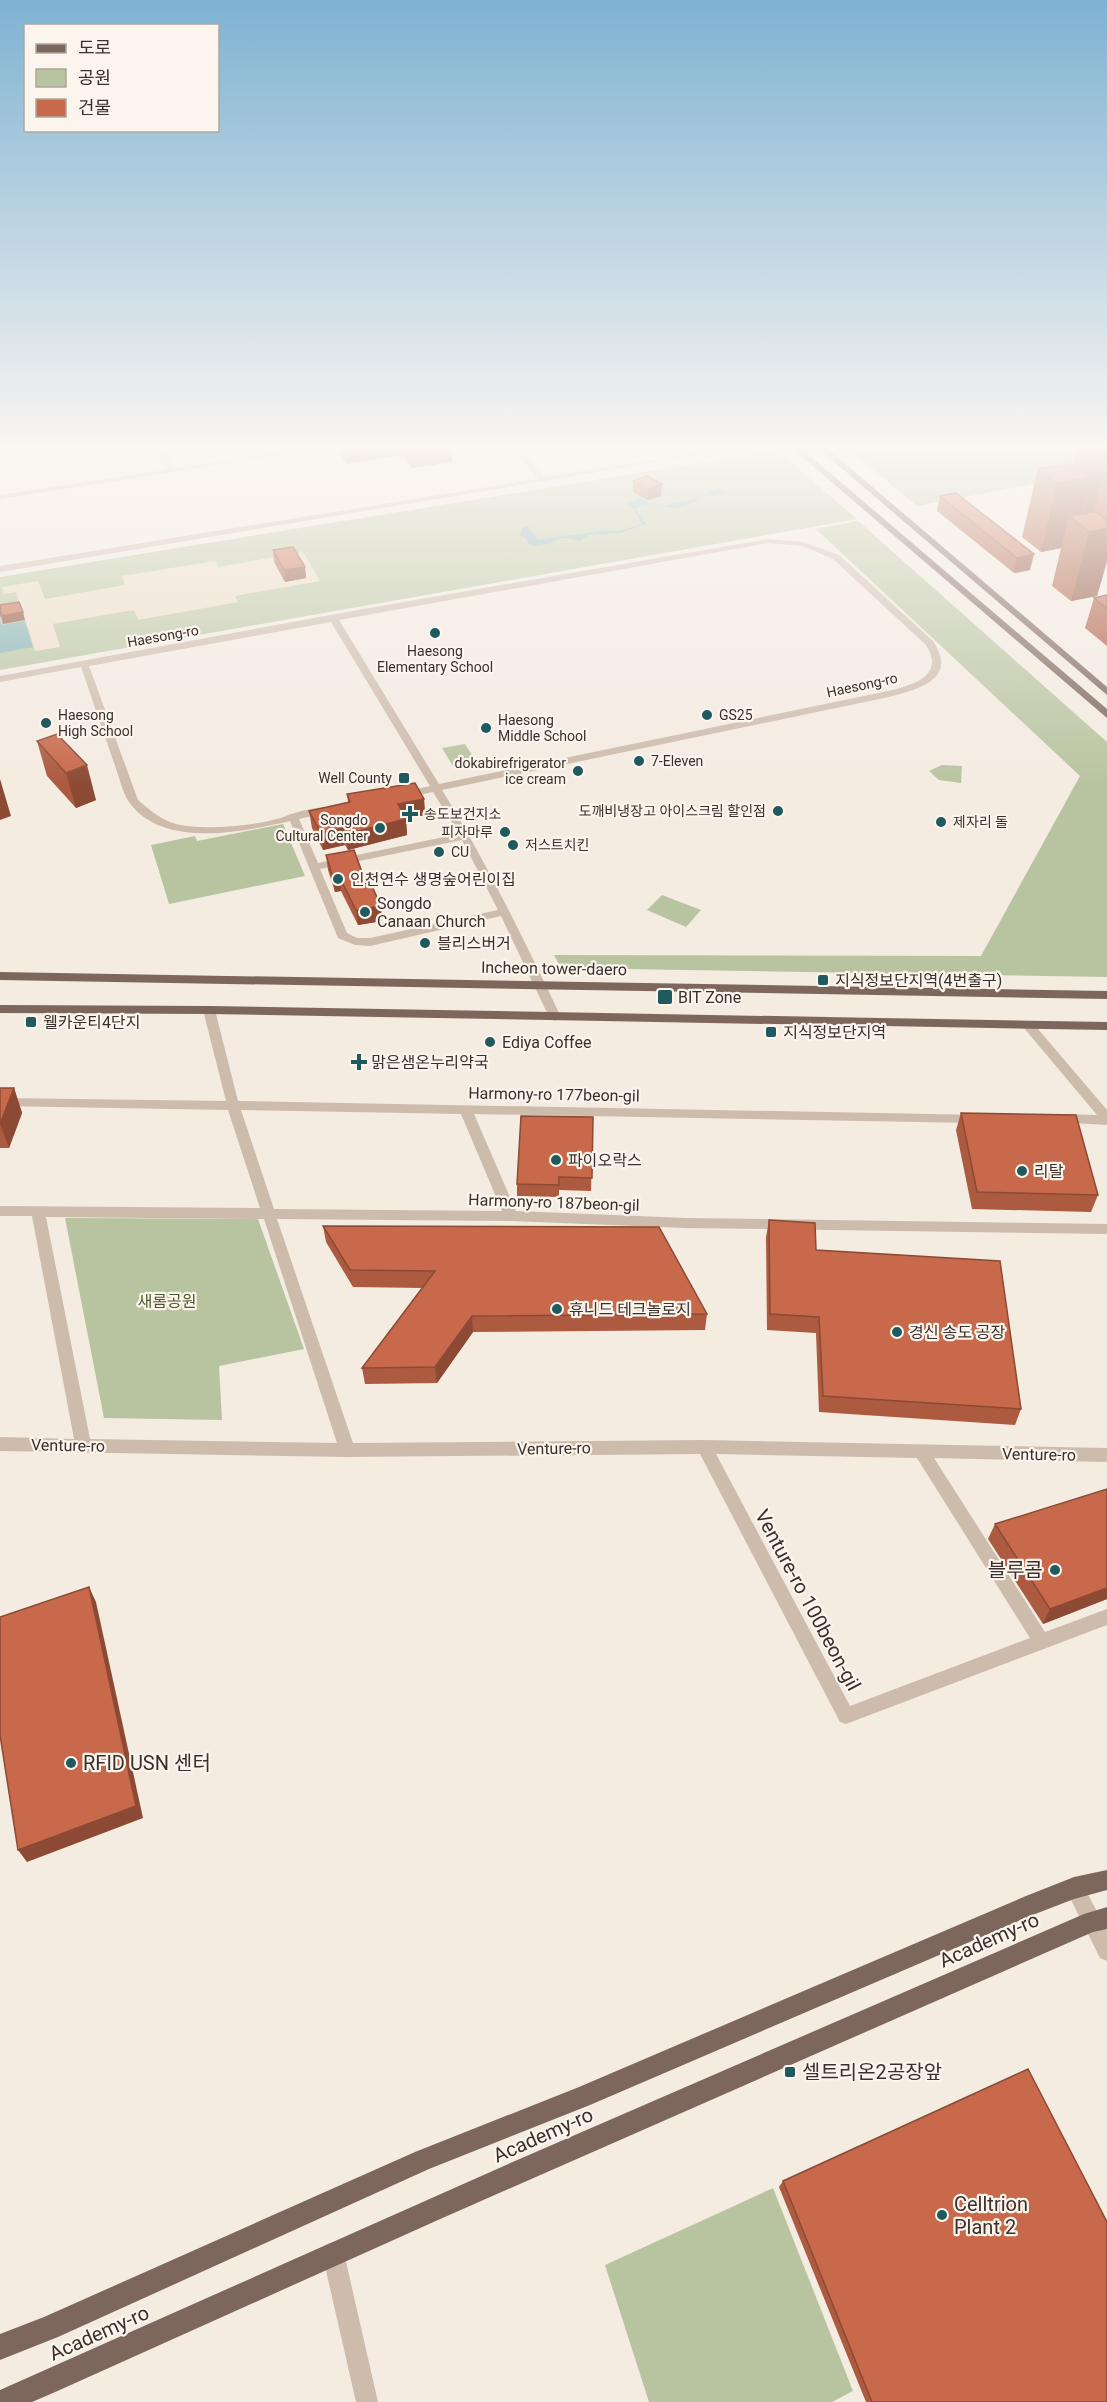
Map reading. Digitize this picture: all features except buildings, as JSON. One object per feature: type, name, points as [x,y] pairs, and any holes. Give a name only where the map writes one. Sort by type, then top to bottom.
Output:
[{"type":"main road","points":[[928,561],[1107,715]]},
{"type":"main road","points":[[953,561],[1107,692]]},
{"type":"main road","name":"Incheon tower-daero","points":[[0,976],[1107,995]]},
{"type":"main road","points":[[0,1010],[209,1010],[1107,1026]]},
{"type":"main road","name":"Academy-ro","points":[[0,2347],[49,2328],[423,2160],[582,2097],[1026,1906],[1074,1888],[1107,1880]]},
{"type":"main road","name":"Academy-ro","points":[[2,2402],[60,2378],[333,2253],[1099,1920]]},
{"type":"street","points":[[1,565],[25,561]]},
{"type":"street","name":"Haesong-ro","points":[[0,679],[651,561]]},
{"type":"street","name":"Haesong-ro","points":[[436,788],[906,689],[920,684],[933,674],[937,665],[937,652],[840,561]]},
{"type":"street","points":[[334,620],[465,836],[505,912],[555,1017]]},
{"type":"street","points":[[84,664],[133,801],[145,815],[168,826],[195,831],[232,828],[337,808]]},
{"type":"street","points":[[392,797],[436,788]]},
{"type":"street","points":[[293,816],[342,935],[355,941],[370,942],[505,912]]},
{"type":"street","points":[[314,867],[465,836]]},
{"type":"street","points":[[209,1010],[233,1105],[347,1450]]},
{"type":"street","points":[[1028,1025],[1107,1119]]},
{"type":"street","name":"Harmony-ro 177beon-gil","points":[[0,1102],[989,1118]]},
{"type":"street","points":[[465,1109],[511,1216]]},
{"type":"street","points":[[1048,1119],[1107,1119]]},
{"type":"street","name":"Harmony-ro 187beon-gil","points":[[0,1211],[511,1216],[685,1223],[1107,1229]]},
{"type":"street","points":[[38,1212],[83,1446]]},
{"type":"street","name":"Venture-ro","points":[[0,1444],[347,1450],[704,1447],[1107,1455]]},
{"type":"street","name":"Venture-ro 100beon-gil","points":[[704,1447],[846,1716],[1107,1617]]},
{"type":"street","points":[[922,1452],[1042,1642]]},
{"type":"street","points":[[1074,1888],[1099,1920],[1107,1951]]},
{"type":"street","points":[[333,2253],[368,2402]]},
{"type":"green space","points":[[98,561],[618,561],[0,670],[0,577]]},
{"type":"green space","points":[[850,561],[903,561],[1107,742],[1107,977],[561,968],[554,955],[981,956],[1080,776]]},
{"type":"green space","points":[[465,744],[477,763],[454,768],[442,748]]},
{"type":"green space","points":[[942,765],[962,766],[961,783],[939,780],[929,771]]},
{"type":"green space","points":[[283,824],[305,876],[169,904],[151,845],[195,836],[197,841]]},
{"type":"green space","points":[[662,895],[701,910],[686,927],[647,910]]},
{"type":"green space","name":"새롬공원","points":[[65,1218],[258,1219],[304,1349],[219,1366],[222,1420],[104,1418]]},
{"type":"green space","points":[[773,2188],[853,2391],[832,2402],[649,2402],[605,2265]]},
{"type":"shaded area","points":[[214,561],[218,567],[251,561],[308,561],[320,581],[235,596],[238,602],[138,620],[134,610],[53,624],[60,647],[35,651],[16,592],[4,594],[2,587],[38,581],[45,599],[125,585],[122,576]]},
{"type":"water","points":[[0,620],[2,625],[25,621],[33,647],[0,653]]},
{"type":"place","name":"Haesong Elementary School","points":[[435,633]]},
{"type":"place","name":"GS25","points":[[707,715]]},
{"type":"place","name":"Haesong High School","points":[[46,723]]},
{"type":"place","name":"Haesong Middle School","points":[[486,728]]},
{"type":"place","name":"7-Eleven","points":[[639,761]]},
{"type":"place","name":"dokabirefrigerator ice cream","points":[[578,771]]},
{"type":"place","name":"Well County","points":[[404,778]]},
{"type":"place","name":"도깨비냉장고 아이스크림 할인점","points":[[778,811]]},
{"type":"place","name":"송도보건지소","points":[[410,814]]},
{"type":"place","name":"제자리 돌","points":[[941,822]]},
{"type":"place","name":"Songdo Cultural Center","points":[[380,828]]},
{"type":"place","name":"피자마루","points":[[505,832]]},
{"type":"place","name":"저스트치킨","points":[[513,845]]},
{"type":"place","name":"CU","points":[[439,852]]},
{"type":"place","name":"인천연수 생명숲어린이집","points":[[338,879]]},
{"type":"place","name":"Songdo Canaan Church","points":[[365,912]]},
{"type":"place","name":"블리스버거","points":[[425,943]]},
{"type":"place","name":"지식정보단지역(4번출구)","points":[[823,980]]},
{"type":"place","name":"BIT Zone","points":[[665,997]]},
{"type":"place","name":"웰카운티4단지","points":[[31,1022]]},
{"type":"place","name":"지식정보단지역","points":[[771,1032]]},
{"type":"place","name":"Ediya Coffee","points":[[490,1042]]},
{"type":"place","name":"맑은샘온누리약국","points":[[359,1062]]},
{"type":"place","name":"파이오락스","points":[[556,1160]]},
{"type":"place","name":"리탈","points":[[1022,1171]]},
{"type":"place","name":"휴니드 테크놀로지","points":[[557,1309]]},
{"type":"place","name":"경신 송도 공장","points":[[897,1332]]},
{"type":"place","name":"블루콤","points":[[1055,1570]]},
{"type":"place","name":"RFID USN 센터","points":[[71,1763]]},
{"type":"place","name":"셀트리온2공장앞","points":[[790,2072]]},
{"type":"place","name":"Celltrion Plant 2","points":[[942,2215]]}]
